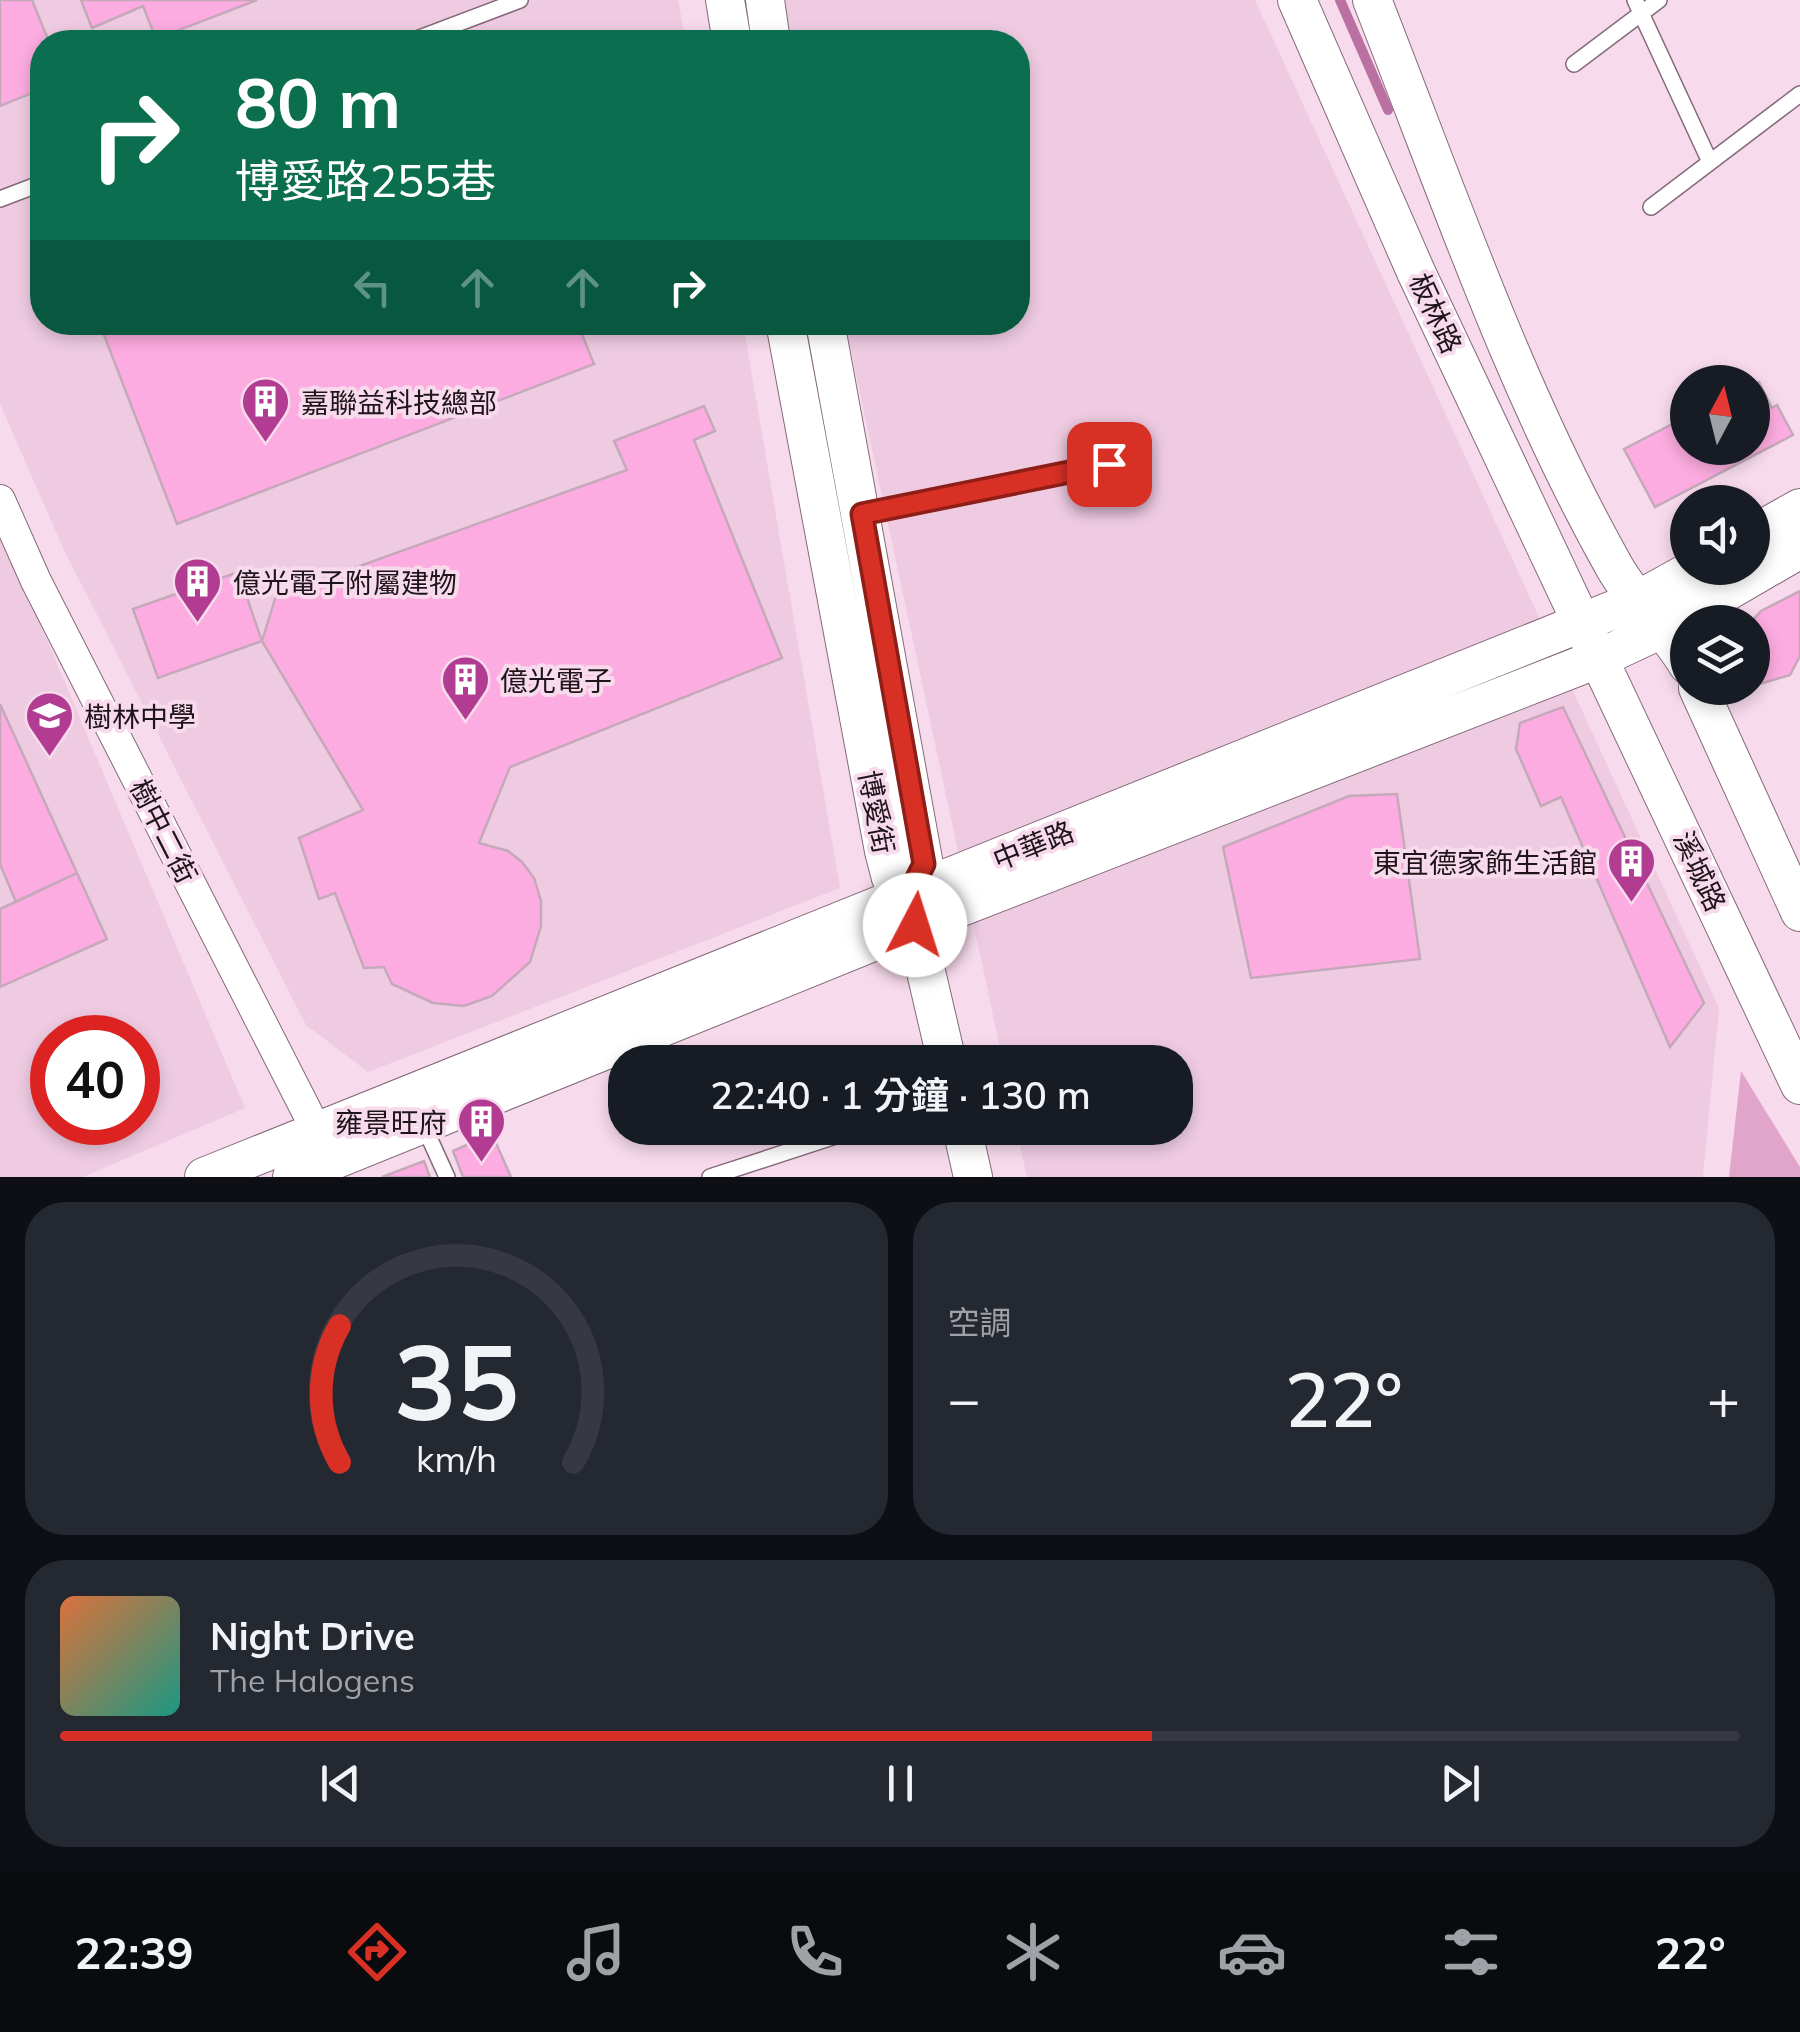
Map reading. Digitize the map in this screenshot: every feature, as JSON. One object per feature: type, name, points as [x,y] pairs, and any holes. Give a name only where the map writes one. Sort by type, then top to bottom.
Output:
[{"type":"street","points":[[725,0],[730,30]]},
{"type":"street","points":[[765,0],[769,30]]},
{"type":"street","name":"板林路","points":[[1298,0],[1416,272],[1600,658]]},
{"type":"street","name":"板林路","points":[[1372,0],[1538,412],[1616,570],[1664,628]]},
{"type":"street","name":"博愛街","points":[[787,335],[884,851],[891,878],[911,910]]},
{"type":"street","name":"博愛街","points":[[828,335],[924,864],[911,910]]},
{"type":"street","name":"樹中二街","points":[[0,500],[36,581],[324,1147]]},
{"type":"street","points":[[1770,526],[1800,508]]},
{"type":"street","name":"中華路","points":[[911,910],[1600,658],[1664,628],[1800,548]]},
{"type":"street","name":"中華路","points":[[204,1177],[324,1147],[911,910],[1638,600],[1670,582]]},
{"type":"street","points":[[1664,628],[1670,637]]},
{"type":"street","name":"溪城路","points":[[1600,658],[1800,1085]]},
{"type":"street","points":[[1706,705],[1800,912]]},
{"type":"street","points":[[911,910],[943,1045]]},
{"type":"street","points":[[966,1145],[973,1177]]},
{"type":"street","name":"中華路","points":[[292,1177],[324,1147]]},
{"type":"lane","points":[[441,30],[520,0]]},
{"type":"lane","points":[[1574,64],[1638,7],[1660,0]]},
{"type":"lane","points":[[1638,7],[1710,162]]},
{"type":"lane","points":[[1651,207],[1800,94]]},
{"type":"lane","points":[[0,199],[30,187]]},
{"type":"lane","points":[[862,514],[1109,464]]},
{"type":"lane","points":[[416,1110],[447,1177]]},
{"type":"lane","points":[[710,1177],[808,1145]]},
{"type":"shaded area","points":[[0,0],[678,0],[684,30],[30,30],[30,335],[745,335],[840,888],[368,1072],[306,1025],[64,550],[0,404]]},
{"type":"shaded area","points":[[779,0],[1255,0],[1719,1008],[1703,1177],[1027,1177],[1020,1145],[1193,1145],[1193,1045],[999,1045],[848,335],[1030,335],[1030,30],[784,30]]},
{"type":"shaded area","name":"樹林中學","points":[[0,529],[245,1108],[160,1144],[160,1015],[30,1015],[30,1145],[158,1145],[83,1177],[0,1177]]},
{"type":"shaded area","points":[[1741,1071],[1800,1167],[1800,1177],[1729,1177]]},
{"type":"building","points":[[0,0],[32,0],[44,30],[30,30],[30,94],[0,106]]},
{"type":"building","points":[[81,0],[257,0],[179,30],[152,30],[143,6],[92,28]]},
{"type":"building","name":"嘉聯益科技總部","points":[[104,335],[582,335],[594,364],[177,524]]},
{"type":"building","points":[[1770,404],[1772,408],[1777,405],[1793,435],[1770,447]]},
{"type":"building","name":"億光電子","points":[[704,406],[715,431],[694,440],[782,658],[510,767],[479,843],[508,851],[534,878],[541,901],[541,926],[530,962],[492,996],[464,1006],[433,1003],[392,984],[384,967],[364,968],[335,893],[319,899],[299,838],[363,810],[262,641],[276,596],[627,470],[614,441]]},
{"type":"building","points":[[1670,425],[1670,465],[1736,465],[1697,485],[1670,485],[1670,499],[1655,507],[1624,449]]},
{"type":"building","name":"億光電子附屬建物","points":[[238,572],[262,641],[158,678],[133,609]]},
{"type":"building","points":[[1800,591],[1800,656],[1790,675],[1770,681],[1770,606]]},
{"type":"building","points":[[0,704],[77,873],[16,902],[0,864]]},
{"type":"building","name":"東宜德家飾生活館","points":[[1563,707],[1704,1003],[1670,1047],[1561,797],[1541,806],[1516,749],[1520,723]]},
{"type":"building","points":[[1397,794],[1420,959],[1251,978],[1223,847],[1349,796]]},
{"type":"building","points":[[77,873],[107,939],[0,987],[0,909]]},
{"type":"building","name":"雍景旺府","points":[[492,1134],[511,1177],[463,1177],[453,1151]]},
{"type":"building","points":[[424,1161],[430,1177],[382,1177]]},
{"type":"waterway","points":[[1340,0],[1388,110]]},
{"type":"place","name":"嘉聯益科技總部","points":[[266,444]]},
{"type":"place","name":"億光電子附屬建物","points":[[198,624]]},
{"type":"place","name":"億光電子","points":[[465,722]]},
{"type":"place","name":"樹林中學","points":[[49,758]]},
{"type":"place","name":"東宜德家飾生活館","points":[[1632,904]]},
{"type":"place","name":"雍景旺府","points":[[482,1164]]},
{"type":"route","points":[[915,925],[908,896],[924,864],[862,514],[1109,464]]}]
